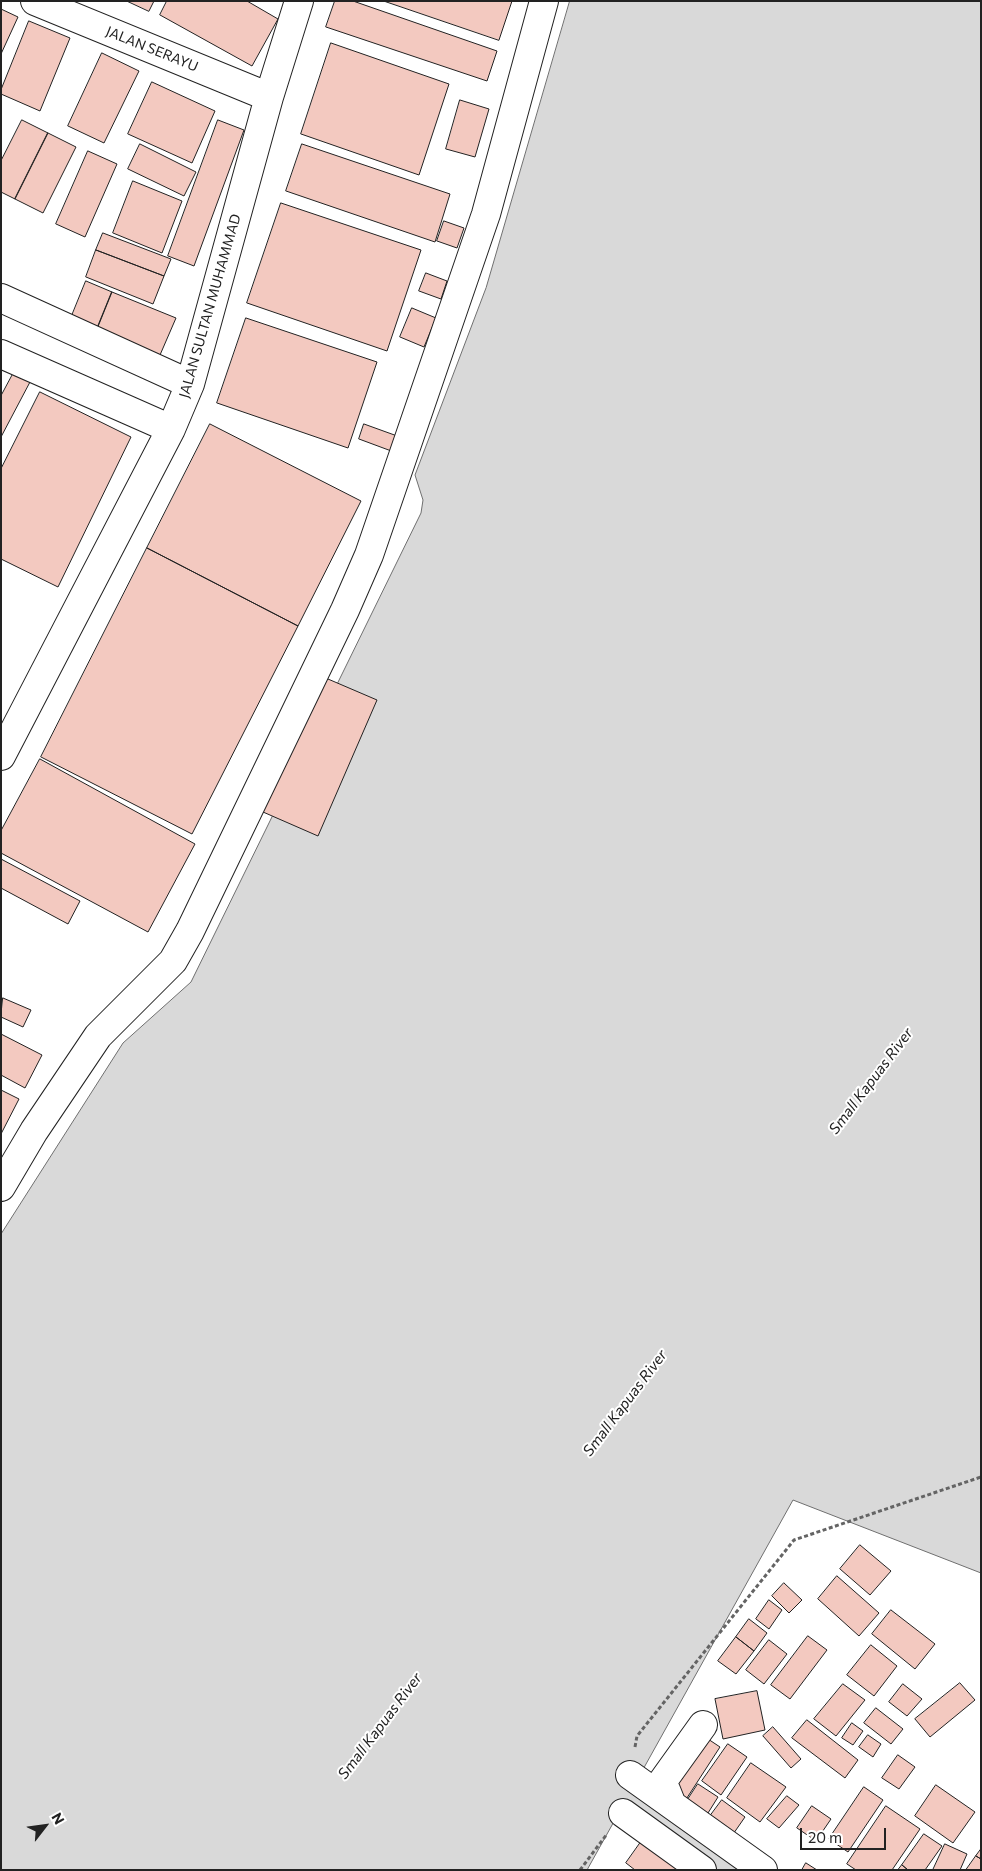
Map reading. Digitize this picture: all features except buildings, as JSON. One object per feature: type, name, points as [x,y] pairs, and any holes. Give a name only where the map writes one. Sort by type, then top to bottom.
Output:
[{"type":"street","name":"JALAN SERAYU","points":[[35,1],[269,97]]},
{"type":"street","name":"JALAN SULTAN MUHAMMAD","points":[[1,756],[171,429],[190,384],[269,97],[299,1]]},
{"type":"street","points":[[1,1187],[34,1131],[98,1036],[173,961],[186,939],[345,610],[372,547],[486,214],[544,1]]},
{"type":"street","points":[[1,298],[190,384]]},
{"type":"street","points":[[1,354],[171,429]]},
{"type":"street","points":[[672,1805],[666,1790],[660,1785],[703,1725]]},
{"type":"street","points":[[630,1775],[763,1870]]},
{"type":"street","points":[[623,1813],[702,1870]]},
{"type":"path","points":[[630,1775],[637,1736],[794,1540],[981,1477]]},
{"type":"path","points":[[580,1870],[623,1813]]},
{"type":"water","name":"Small Kapuas River","points":[[570,1],[981,1],[981,1573],[793,1500],[587,1870],[1,1870],[1,1234],[123,1043],[191,982],[421,513],[423,500],[415,475],[486,288]]},
{"type":"waterway","points":[[637,1805],[729,1870]]}]
